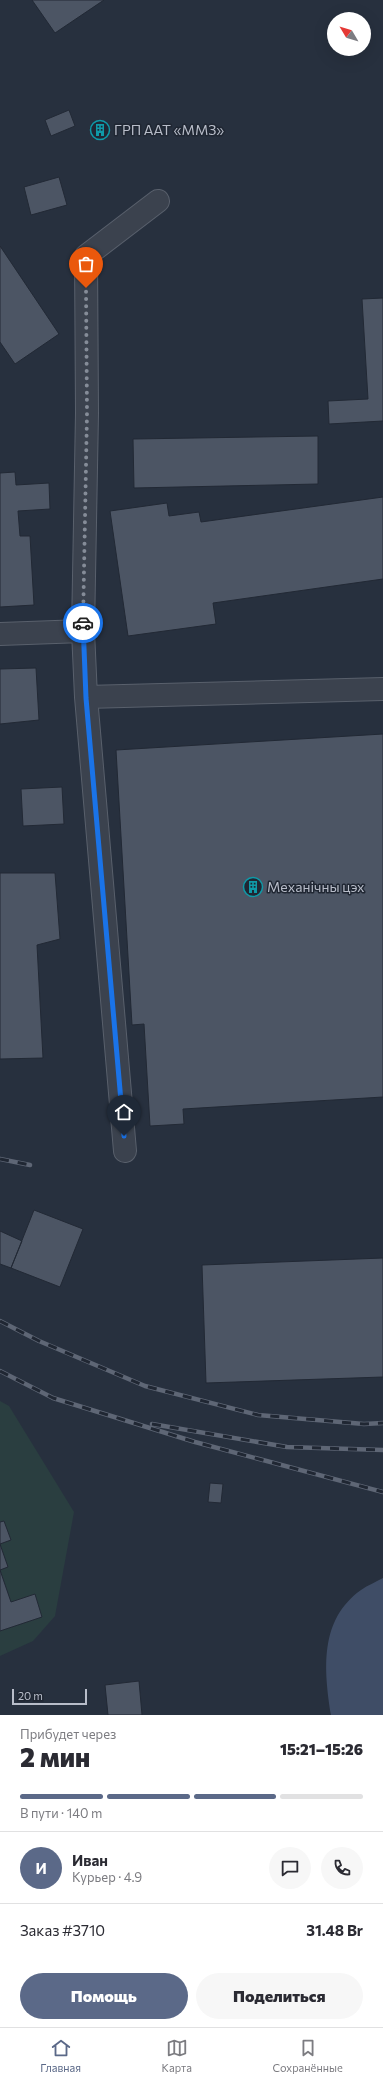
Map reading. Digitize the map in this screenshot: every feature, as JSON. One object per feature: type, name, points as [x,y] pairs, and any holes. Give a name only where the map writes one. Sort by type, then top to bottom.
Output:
[{"type":"lane","points":[[125,1152],[86,698],[83,631],[87,413],[86,256],[158,201]]},
{"type":"lane","points":[[0,634],[83,631]]},
{"type":"lane","points":[[86,698],[383,690]]},
{"type":"green space","points":[[0,1401],[9,1406],[74,1512],[55,1616],[33,1641],[0,1656]]},
{"type":"water","points":[[383,1578],[383,1715],[331,1715],[326,1664],[331,1631],[347,1602],[361,1590]]},
{"type":"building","points":[[32,0],[104,0],[55,33]]},
{"type":"building","points":[[69,110],[75,126],[51,136],[45,120]]},
{"type":"building","name":"ГРП ААТ «ММЗ»","points":[[106,122],[110,133],[94,139],[90,128]]},
{"type":"building","points":[[59,177],[67,205],[31,215],[24,187]]},
{"type":"building","points":[[0,246],[59,334],[15,364],[0,342]]},
{"type":"building","points":[[383,298],[383,421],[329,424],[328,401],[368,399],[362,299]]},
{"type":"building","points":[[318,436],[318,484],[134,488],[133,439]]},
{"type":"building","points":[[15,472],[16,485],[49,483],[50,509],[18,511],[20,536],[30,536],[34,605],[0,607],[0,473]]},
{"type":"building","points":[[383,497],[383,579],[213,603],[216,624],[128,636],[110,511],[167,503],[169,516],[199,512],[201,522]]},
{"type":"building","points":[[36,668],[39,720],[0,724],[0,669]]},
{"type":"building","name":"Механічны цэх","points":[[383,734],[383,1097],[183,1109],[184,1124],[150,1126],[144,1024],[132,1025],[116,750]]},
{"type":"building","points":[[62,787],[64,824],[23,826],[21,789]]},
{"type":"building","points":[[0,873],[55,873],[60,939],[37,945],[43,1058],[0,1059]]},
{"type":"building","points":[[34,1210],[83,1229],[60,1287],[11,1268]]},
{"type":"building","points":[[0,1231],[22,1241],[11,1268],[0,1264]]},
{"type":"building","points":[[383,1258],[383,1377],[206,1383],[202,1265]]},
{"type":"building","points":[[210,1483],[223,1484],[221,1503],[208,1502]]},
{"type":"building","points":[[4,1521],[11,1540],[0,1544],[0,1522]]},
{"type":"building","points":[[0,1544],[8,1567],[0,1570]]},
{"type":"building","points":[[0,1570],[11,1602],[35,1594],[42,1617],[0,1631]]},
{"type":"building","points":[[139,1681],[142,1715],[108,1715],[105,1685]]},
{"type":"railway","points":[[0,1159],[30,1165]]},
{"type":"railway","points":[[0,1321],[39,1341],[145,1386],[258,1415],[364,1424],[383,1423]]},
{"type":"railway","points":[[0,1371],[53,1398],[195,1442],[383,1492]]},
{"type":"railway","points":[[152,1424],[287,1447],[383,1450]]},
{"type":"way so far","points":[[83,623],[87,413],[86,288]]},
{"type":"place","name":"ГРП ААТ «ММЗ»","points":[[100,130]]},
{"type":"place","name":"Механічны цэх","points":[[253,887]]},
{"type":"route","points":[[83,623],[86,698],[124,1136]]}]
